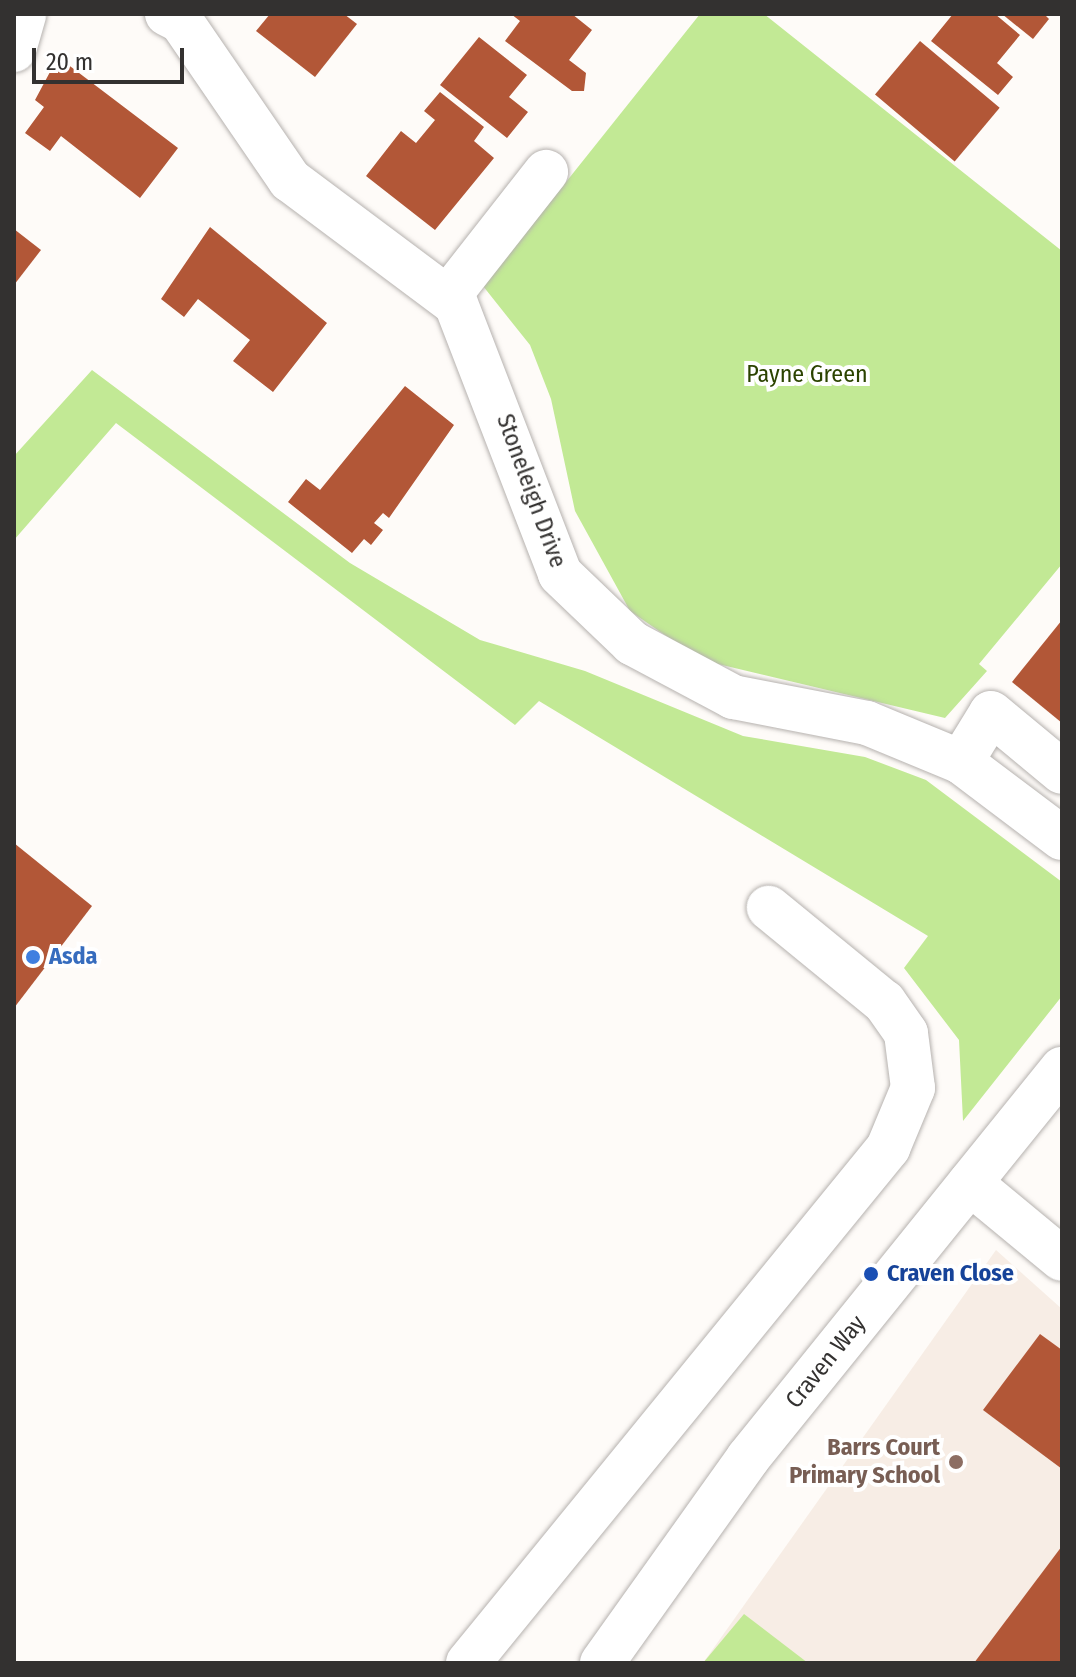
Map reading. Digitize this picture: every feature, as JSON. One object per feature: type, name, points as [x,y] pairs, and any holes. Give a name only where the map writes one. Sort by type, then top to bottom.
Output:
[{"type":"street","points":[[14,50],[24,14]]},
{"type":"street","name":"Stoneleigh Drive","points":[[167,14],[181,21],[290,180],[448,297],[475,338],[560,574],[632,643],[733,697],[867,723],[961,762],[1062,838]]},
{"type":"street","points":[[448,297],[546,172]]},
{"type":"street","points":[[961,762],[991,713],[1062,772]]},
{"type":"street","points":[[468,1663],[888,1148],[913,1088],[906,1033],[884,1002],[769,908]]},
{"type":"street","name":"Craven Way","points":[[602,1663],[748,1458],[1062,1069]]},
{"type":"street","points":[[970,1183],[1062,1259]]},
{"type":"shaded area","name":"Barrs Court Primary School","points":[[996,1250],[1062,1309],[1062,1663],[703,1663]]},
{"type":"green space","name":"Payne Green","points":[[700,14],[764,14],[1062,251],[1062,564],[979,664],[987,671],[945,718],[701,660],[630,611],[575,511],[551,399],[530,345],[483,286]]},
{"type":"green space","points":[[92,370],[350,563],[480,640],[585,671],[743,736],[865,757],[926,780],[1062,882],[1062,996],[963,1121],[959,1040],[904,968],[928,936],[539,701],[515,725],[116,423],[14,540],[14,456]]},
{"type":"green space","points":[[744,1614],[808,1663],[703,1663]]},
{"type":"building","points":[[270,14],[344,14],[357,24],[315,77],[256,31]]},
{"type":"building","points":[[511,14],[572,14],[592,30],[569,60],[586,73],[584,91],[572,91],[505,41],[520,21]]},
{"type":"building","points":[[953,14],[995,14],[1020,35],[997,63],[1013,77],[998,95],[931,41]]},
{"type":"building","points":[[1002,14],[1044,14],[1049,19],[1033,39]]},
{"type":"building","points":[[479,37],[527,75],[509,97],[528,112],[507,138],[440,85]]},
{"type":"building","points":[[920,41],[1000,108],[955,161],[875,95]]},
{"type":"building","points":[[58,57],[178,148],[140,198],[61,136],[50,151],[25,133],[44,107],[35,100]]},
{"type":"building","points":[[440,92],[484,127],[474,141],[494,158],[435,230],[366,176],[401,131],[416,143],[435,120],[424,111]]},
{"type":"building","points":[[210,227],[327,323],[273,392],[233,361],[250,340],[198,299],[184,317],[161,299]]},
{"type":"building","points":[[14,229],[41,250],[14,285]]},
{"type":"building","points":[[405,386],[454,425],[389,518],[383,513],[374,523],[383,530],[371,545],[364,539],[352,553],[288,502],[306,479],[320,490]]},
{"type":"building","points":[[1062,620],[1062,723],[1012,682]]},
{"type":"building","name":"Asda","points":[[14,843],[92,906],[14,1008]]},
{"type":"building","points":[[1040,1334],[1062,1350],[1062,1469],[983,1410]]},
{"type":"building","points":[[1062,1546],[1062,1663],[974,1663]]},
{"type":"place","name":"Asda","points":[[33,957]]},
{"type":"place","name":"Craven Close","points":[[871,1274]]},
{"type":"place","name":"Barrs Court Primary School","points":[[956,1462]]}]
